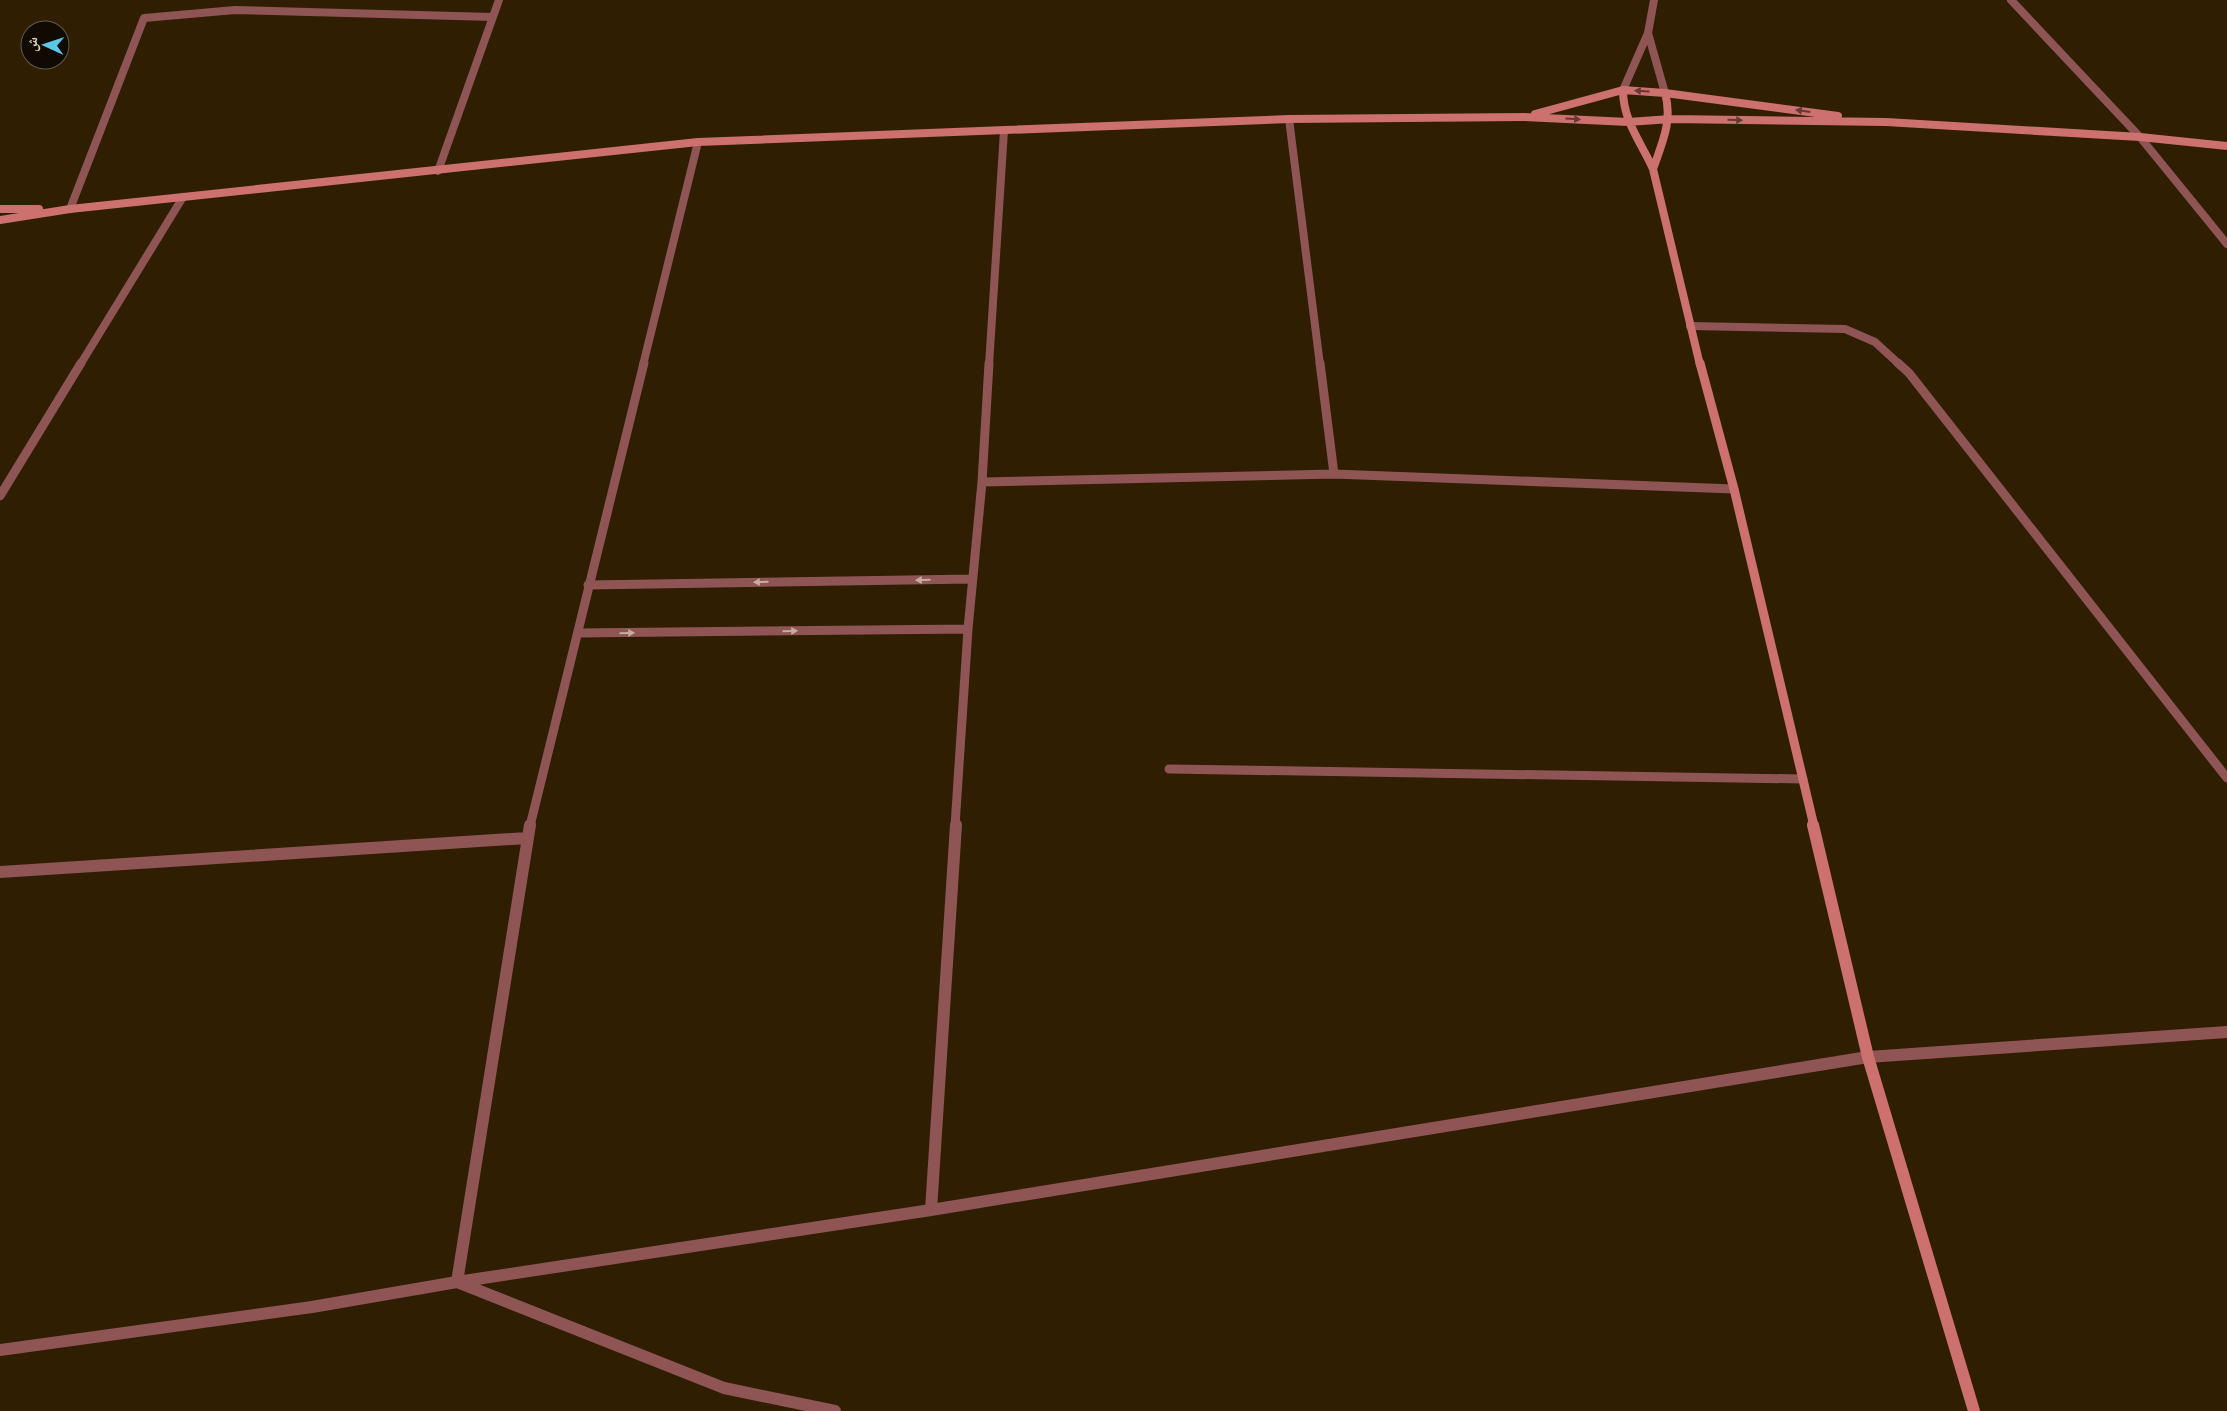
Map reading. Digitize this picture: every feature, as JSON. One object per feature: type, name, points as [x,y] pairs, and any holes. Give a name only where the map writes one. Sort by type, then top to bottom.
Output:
[{"type":"main road","points":[[1524,117],[1623,90],[1665,93],[1886,122]]},
{"type":"main road","points":[[1623,90],[1623,107],[1628,122],[1640,140],[1653,169],[1690,326],[1734,489],[1868,1057],[1974,1411]]},
{"type":"main road","points":[[1653,169],[1671,119],[1670,105],[1665,93]]},
{"type":"main road","points":[[0,220],[70,209],[698,142],[1289,119],[1524,117],[1628,122],[1671,119],[1886,122],[2140,137],[2227,146]]},
{"type":"main road","points":[[0,209],[70,209]]},
{"type":"street","points":[[235,10],[243,0]]},
{"type":"street","points":[[438,171],[499,0]]},
{"type":"street","points":[[1623,90],[1648,33],[1654,0]]},
{"type":"street","points":[[2011,0],[2140,137],[2227,244]]},
{"type":"street","points":[[70,209],[144,18],[235,10],[492,17]]},
{"type":"street","points":[[1648,33],[1665,93]]},
{"type":"street","points":[[1289,119],[1334,474]]},
{"type":"street","points":[[931,1210],[968,629],[982,482],[1004,131]]},
{"type":"street","points":[[457,1282],[526,838],[698,142]]},
{"type":"street","points":[[0,496],[182,197]]},
{"type":"street","points":[[1690,326],[1844,329],[1875,342],[1909,373],[2227,778]]},
{"type":"street","points":[[982,482],[1334,474],[1734,489]]},
{"type":"street","points":[[588,585],[972,579]]},
{"type":"street","points":[[578,633],[968,629]]},
{"type":"street","points":[[1169,769],[1803,779]]},
{"type":"street","points":[[0,872],[526,838]]},
{"type":"street","points":[[0,1350],[312,1307],[457,1282],[931,1210],[1868,1057],[2227,1032]]},
{"type":"street","points":[[457,1282],[724,1388],[835,1411]]}]
